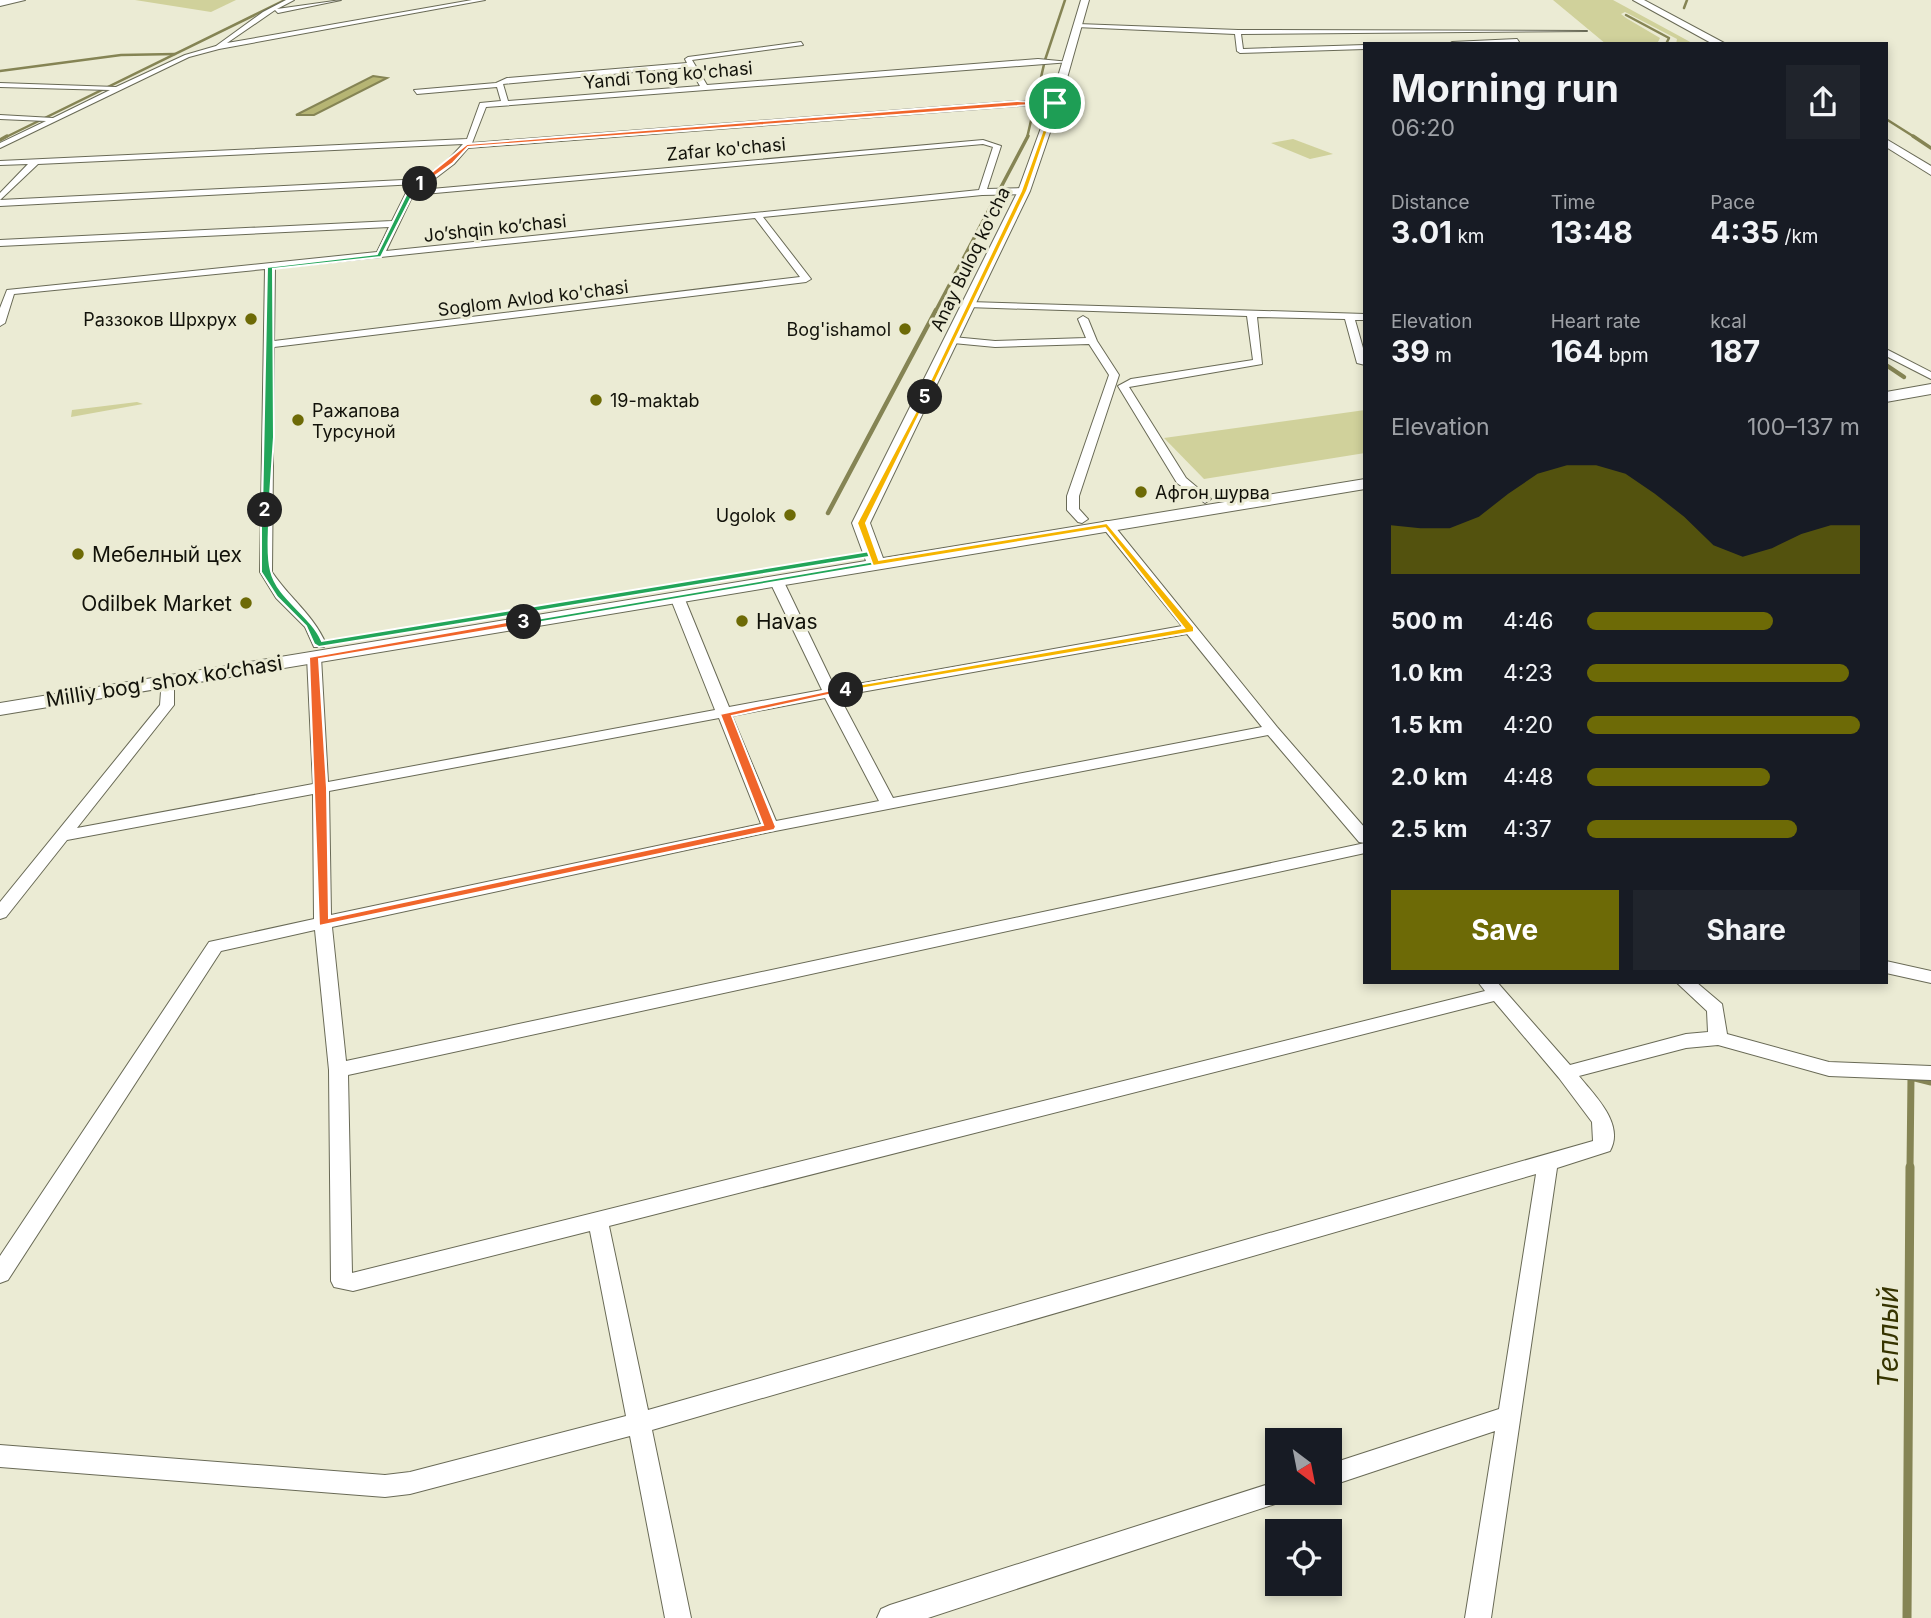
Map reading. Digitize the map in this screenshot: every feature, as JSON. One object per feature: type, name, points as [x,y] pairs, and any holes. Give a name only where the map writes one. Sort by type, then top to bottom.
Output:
[{"type":"main road","points":[[0,4],[21,0]]},
{"type":"main road","name":"Anay Buloq ko'cha","points":[[873,559],[862,523],[970,305],[1018,191],[1085,0]]},
{"type":"main road","points":[[1629,0],[1706,42]]},
{"type":"main road","points":[[1637,0],[1717,42]]},
{"type":"main road","points":[[1888,137],[1931,164]]},
{"type":"main road","points":[[1888,143],[1931,171]]},
{"type":"main road","points":[[1888,387],[1931,378]]},
{"type":"main road","points":[[1888,397],[1931,389]]},
{"type":"main road","name":"Milliy bog‘ shox ko‘chasi","points":[[0,696],[38,696],[167,681],[316,650],[677,597],[1082,519],[1363,473]]},
{"type":"main road","name":"Milliy bog‘ shox ko‘chasi","points":[[0,709],[38,696],[316,650],[873,559],[1363,484]]},
{"type":"street","points":[[218,47],[265,13],[291,0]]},
{"type":"street","points":[[265,13],[338,0]]},
{"type":"street","points":[[0,146],[47,119],[187,56],[218,47],[482,0]]},
{"type":"street","points":[[1079,22],[1163,20]]},
{"type":"street","points":[[1079,22],[1238,32],[1584,31]]},
{"type":"street","points":[[1238,32],[1240,51],[1363,47]]},
{"type":"street","points":[[1541,41],[1592,39]]},
{"type":"street","points":[[1503,42],[1529,41]]},
{"type":"street","points":[[705,88],[688,59],[801,44]]},
{"type":"street","name":"Yandi Tong ko'chasi","points":[[379,256],[410,193],[422,181],[451,162],[468,143],[483,105],[1042,61],[1063,62]]},
{"type":"street","points":[[417,92],[500,85],[500,82],[507,80],[691,65]]},
{"type":"street","points":[[0,85],[116,89]]},
{"type":"street","points":[[500,85],[505,104]]},
{"type":"street","points":[[0,163],[468,143],[1017,103],[1050,103]]},
{"type":"street","points":[[0,117],[47,119]]},
{"type":"street","name":"Zafar ko'chasi","points":[[410,193],[983,142],[997,146],[982,192]]},
{"type":"street","points":[[0,201],[35,162]]},
{"type":"street","points":[[0,201],[422,181]]},
{"type":"street","name":"Joʼshqin koʼchasi","points":[[10,292],[982,192],[1018,191]]},
{"type":"street","name":"Soglom Avlod ko'chasi","points":[[269,345],[801,282],[806,279],[758,216]]},
{"type":"street","points":[[0,243],[394,224]]},
{"type":"street","points":[[0,1456],[385,1486],[410,1483],[639,1423],[1603,1146],[1602,1120],[1566,1073],[1493,988],[598,1221],[345,1282],[342,1280],[338,1070],[323,923],[316,650],[311,625],[281,595],[266,572],[270,267]]},
{"type":"street","points":[[0,286],[10,292],[1,320]]},
{"type":"street","points":[[970,305],[1363,317]]},
{"type":"street","points":[[1205,499],[1181,480],[1123,386],[1131,382],[1258,362],[1252,314]]},
{"type":"street","points":[[1349,317],[1362,363]]},
{"type":"street","points":[[1082,519],[1073,510],[1073,496],[1114,375],[1091,341],[1083,319]]},
{"type":"street","points":[[953,340],[995,344],[1091,341]]},
{"type":"street","points":[[1888,353],[1931,378]]},
{"type":"street","points":[[1107,525],[1272,730],[1363,836]]},
{"type":"street","points":[[776,580],[830,693],[888,804]]},
{"type":"street","points":[[677,597],[770,827]]},
{"type":"street","points":[[62,836],[1190,629]]},
{"type":"street","points":[[0,913],[167,705],[167,681]]},
{"type":"street","points":[[0,1274],[215,946],[770,827],[1272,730]]},
{"type":"street","points":[[338,1070],[1363,848]]},
{"type":"street","points":[[1888,967],[1931,977]]},
{"type":"street","points":[[1687,984],[1716,1009],[1718,1038]]},
{"type":"street","points":[[1566,1073],[1686,1041],[1718,1038],[1829,1069],[1931,1073]]},
{"type":"street","points":[[1478,1618],[1548,1163]]},
{"type":"street","points":[[598,1221],[678,1618]]},
{"type":"street","points":[[1342,1471],[1507,1417]]},
{"type":"street","points":[[890,1618],[1265,1496]]},
{"type":"green space","points":[[135,0],[236,0],[211,12]]},
{"type":"green space","points":[[1553,0],[1613,0],[1690,42],[1676,42],[1677,39],[1625,12],[1621,14],[1660,38],[1658,42],[1604,42]]},
{"type":"green space","points":[[1293,139],[1333,154],[1310,159],[1271,143]]},
{"type":"green space","points":[[137,402],[143,404],[71,417],[72,410]]},
{"type":"green space","points":[[1363,410],[1363,453],[1204,479],[1164,438]]},
{"type":"shaded area","points":[[373,76],[387,78],[314,115],[296,115]]},
{"type":"waterway","points":[[4,138],[285,0]]},
{"type":"waterway","points":[[1027,138],[1045,60],[1065,0]]},
{"type":"waterway","name":"Теплый","points":[[1684,8],[1687,0]]},
{"type":"waterway","name":"Теплый","points":[[1626,15],[1669,38],[1667,42]]},
{"type":"waterway","points":[[0,71],[121,55],[175,54]]},
{"type":"waterway","points":[[1888,120],[1916,138]]},
{"type":"waterway","points":[[0,140],[7,136]]},
{"type":"waterway","points":[[935,312],[1027,138]]},
{"type":"waterway","points":[[1916,138],[1931,148]]},
{"type":"waterway","points":[[828,513],[936,310]]},
{"type":"waterway","name":"Теплый","points":[[1888,366],[1904,377]]},
{"type":"waterway","name":"Теплый","points":[[1910,1168],[1911,1077],[1931,1082]]},
{"type":"waterway","name":"Теплый","points":[[1907,1618],[1910,1167]]},
{"type":"place","name":"Раззоков Шрхрух","points":[[251,319]]},
{"type":"place","name":"Bog'ishamol","points":[[905,329]]},
{"type":"place","name":"19-maktab","points":[[596,400]]},
{"type":"place","name":"Ражапова Турсуной","points":[[298,420]]},
{"type":"place","name":"Афгон шурва","points":[[1141,492]]},
{"type":"place","name":"Ugolok","points":[[790,515]]},
{"type":"place","name":"Мебелный цех","points":[[78,554]]},
{"type":"place","name":"Odilbek Market","points":[[246,603]]},
{"type":"place","name":"Havas","points":[[742,621]]},
{"type":"route","points":[[1055,103],[1017,103],[467,146],[451,162],[422,181],[410,193],[379,256],[270,267],[270,437],[265,498],[266,572],[281,595],[311,625],[319,644],[870,554],[876,564],[314,657],[321,788],[323,923],[770,827],[726,714],[1190,629],[1107,525],[876,564],[870,554],[862,523],[1024,191],[1055,103]]}]
